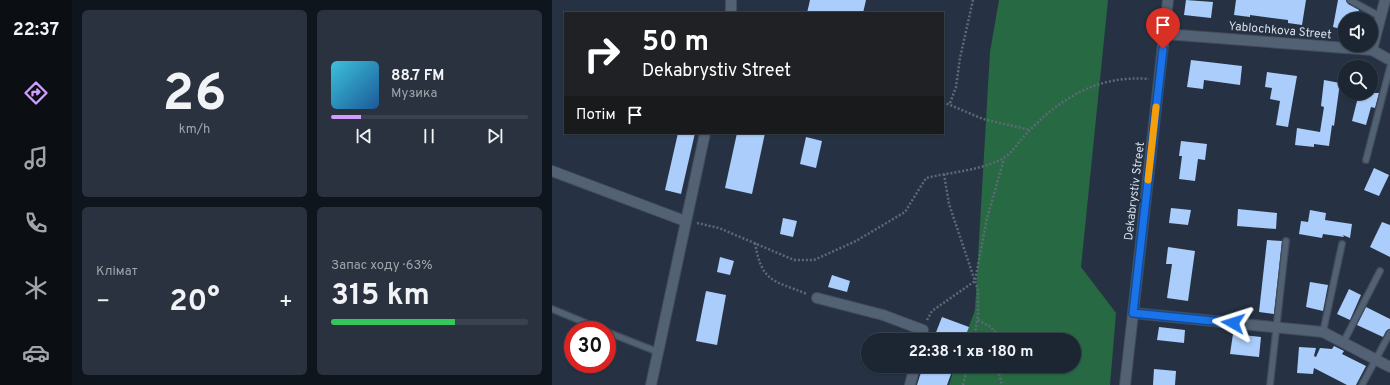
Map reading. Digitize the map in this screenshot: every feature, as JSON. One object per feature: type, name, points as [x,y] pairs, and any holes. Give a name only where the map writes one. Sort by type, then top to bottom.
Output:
[{"type":"street","points":[[730,0],[731,12]]},
{"type":"street","name":"Dekabrystiv Street","points":[[1125,385],[1168,0]]},
{"type":"street","points":[[1378,25],[1385,0]]},
{"type":"street","name":"Yablochkova Street","points":[[1165,34],[1338,47]]},
{"type":"street","name":"Yablochkova Street","points":[[1376,52],[1390,60]]},
{"type":"street","points":[[651,385],[705,134]]},
{"type":"street","points":[[552,171],[685,221]]},
{"type":"street","points":[[817,298],[883,315],[918,333]]},
{"type":"street","points":[[1133,313],[1323,332],[1390,367]]},
{"type":"street","points":[[910,385],[913,373]]},
{"type":"lane","points":[[1350,0],[1380,17]]},
{"type":"lane","points":[[1366,160],[1390,67]]},
{"type":"lane","points":[[1270,385],[1286,242]]},
{"type":"lane","points":[[1323,332],[1342,244]]},
{"type":"lane","points":[[1342,342],[1380,271]]},
{"type":"lane","points":[[552,309],[581,321]]},
{"type":"lane","points":[[1362,385],[1390,333]]},
{"type":"lane","points":[[616,336],[658,352]]},
{"type":"path","points":[[950,103],[956,87],[960,58],[973,0]]},
{"type":"path","points":[[685,221],[719,228],[794,260],[814,260],[856,241],[905,212],[926,178],[976,170],[1004,158],[1054,107],[1081,90],[1111,80],[1142,78],[1160,80]]},
{"type":"path","points":[[944,102],[950,103],[983,119],[1030,130]]},
{"type":"path","points":[[923,333],[932,311],[975,280],[987,218],[1004,158]]},
{"type":"path","points":[[944,174],[949,204],[978,290],[978,320],[975,333]]},
{"type":"path","points":[[755,243],[758,264],[769,279],[817,298]]},
{"type":"path","points":[[978,320],[991,327],[996,333]]},
{"type":"path","points":[[963,385],[966,373]]},
{"type":"path","points":[[999,373],[1002,385]]},
{"type":"green space","points":[[999,0],[1108,0],[1081,267],[1116,313],[1110,385],[949,385],[953,373],[1081,373],[1081,333],[967,333],[975,310],[990,52]]},
{"type":"building","points":[[810,0],[866,0],[863,12],[807,12]]},
{"type":"building","points":[[1186,0],[1213,2],[1211,18],[1184,15]]},
{"type":"building","points":[[1236,0],[1306,0],[1302,25],[1288,23],[1288,20],[1250,15],[1250,17],[1234,15]]},
{"type":"building","points":[[1338,0],[1346,0],[1348,4],[1359,10],[1359,12],[1338,12],[1338,28],[1333,27]]},
{"type":"building","points":[[1191,60],[1242,66],[1240,85],[1204,80],[1203,89],[1187,87]]},
{"type":"building","points":[[1267,72],[1297,76],[1288,127],[1276,125],[1280,101],[1270,99],[1272,88],[1265,87]]},
{"type":"building","points":[[1324,80],[1338,83],[1338,97],[1334,126],[1332,125],[1329,146],[1314,144],[1314,147],[1295,145],[1297,128],[1320,132],[1324,107],[1321,106]]},
{"type":"building","points":[[1357,100],[1377,100],[1375,108],[1371,107],[1366,125],[1352,121]]},
{"type":"building","points":[[678,134],[695,134],[681,194],[665,190]]},
{"type":"building","points":[[737,134],[765,134],[752,194],[725,188]]},
{"type":"building","points":[[806,137],[822,141],[816,168],[800,164]]},
{"type":"building","points":[[1181,141],[1207,144],[1205,160],[1198,159],[1195,181],[1179,179],[1182,156],[1179,156]]},
{"type":"building","points":[[1374,168],[1389,175],[1379,196],[1364,190]]},
{"type":"building","points":[[1171,208],[1191,210],[1188,225],[1169,223]]},
{"type":"building","points":[[1238,209],[1277,213],[1276,229],[1237,226]]},
{"type":"building","points":[[1310,210],[1326,213],[1325,220],[1352,224],[1350,238],[1343,235],[1344,237],[1323,234],[1322,238],[1299,234],[1301,221],[1308,222]]},
{"type":"building","points":[[783,218],[797,221],[793,237],[780,234]]},
{"type":"building","points":[[1382,222],[1390,225],[1390,257],[1370,247]]},
{"type":"building","points":[[1267,240],[1282,241],[1274,314],[1259,312]]},
{"type":"building","points":[[1168,247],[1195,251],[1188,301],[1167,298],[1172,264],[1166,264]]},
{"type":"building","points":[[720,257],[734,261],[730,275],[717,272]]},
{"type":"building","points":[[832,275],[850,281],[847,292],[828,287]]},
{"type":"building","points":[[1310,282],[1328,285],[1323,311],[1306,307]]},
{"type":"building","points":[[1349,289],[1361,295],[1350,320],[1337,314]]},
{"type":"building","points":[[706,291],[726,295],[717,345],[696,341]]},
{"type":"building","points":[[1366,307],[1390,319],[1390,329],[1386,331],[1383,337],[1357,325]]},
{"type":"building","points":[[942,317],[969,327],[967,333],[936,333]]},
{"type":"building","points":[[1159,327],[1185,330],[1184,343],[1157,340]]},
{"type":"building","points":[[1233,334],[1261,337],[1259,357],[1230,354]]},
{"type":"building","points":[[1334,346],[1344,351],[1342,354],[1366,366],[1356,385],[1347,385],[1314,368],[1313,374],[1297,373],[1299,347],[1316,348],[1314,356],[1316,357],[1320,348],[1332,349]]},
{"type":"building","points":[[1154,369],[1176,371],[1175,385],[1153,385]]},
{"type":"building","points":[[921,373],[951,373],[947,385],[917,385]]},
{"type":"slow traffic","points":[[1148,180],[1156,107]]},
{"type":"route","points":[[1163,49],[1133,313],[1233,323]]}]
